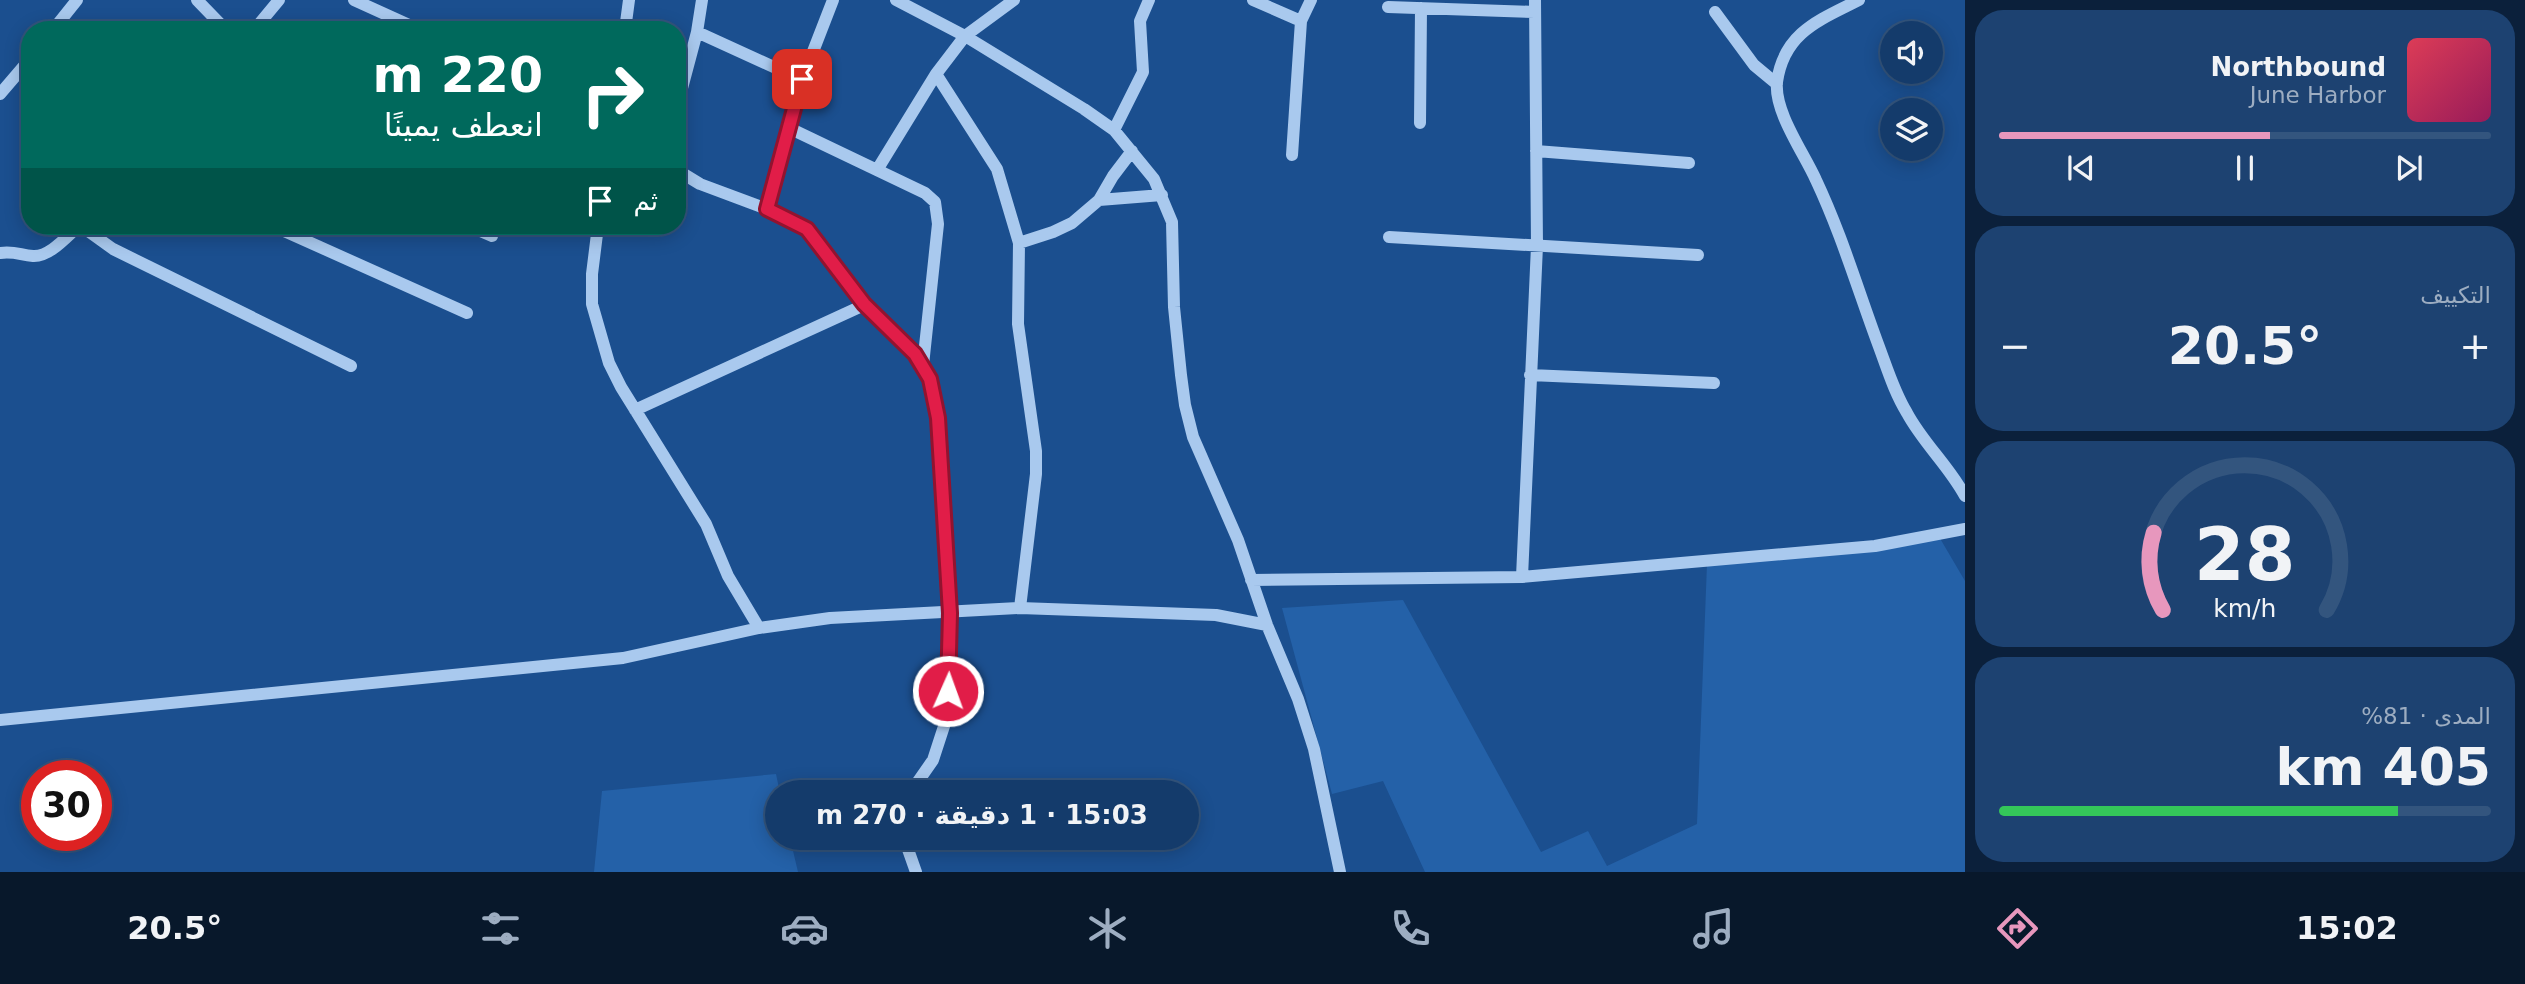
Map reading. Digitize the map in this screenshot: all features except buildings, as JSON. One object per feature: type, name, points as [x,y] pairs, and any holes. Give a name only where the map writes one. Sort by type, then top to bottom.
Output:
[{"type":"street","points":[[60,21],[77,0]]},
{"type":"street","points":[[197,0],[217,21]]},
{"type":"street","points":[[262,21],[279,0]]},
{"type":"street","points":[[354,0],[400,21]]},
{"type":"street","points":[[626,21],[629,0]]},
{"type":"street","points":[[686,73],[702,0]]},
{"type":"street","points":[[767,209],[802,79],[833,0]]},
{"type":"street","points":[[896,0],[1039,79],[1114,130],[1154,179],[1172,222],[1174,307],[1185,405],[1193,437],[1238,540],[1314,749],[1340,872]]},
{"type":"street","points":[[877,170],[936,74],[965,36],[1014,0]]},
{"type":"street","points":[[1114,130],[1143,72],[1140,20],[1149,0]]},
{"type":"street","points":[[1252,0],[1301,20]]},
{"type":"street","points":[[1292,155],[1301,20],[1311,0]]},
{"type":"street","points":[[1859,0],[1804,29],[1793,41],[1782,62],[1777,84],[1780,109],[1838,230],[1894,386],[1908,415],[1958,482],[1965,496]]},
{"type":"street","points":[[1388,7],[1535,6],[1536,246],[1522,577]]},
{"type":"street","points":[[1420,122],[1421,8]]},
{"type":"street","points":[[1714,12],[1754,65],[1777,84]]},
{"type":"street","points":[[697,32],[802,79]]},
{"type":"street","points":[[0,94],[21,70]]},
{"type":"street","points":[[936,74],[997,169],[1019,243],[1018,324],[1036,451],[1036,474],[1020,608]]},
{"type":"street","points":[[789,128],[931,197],[937,210],[938,224],[923,365]]},
{"type":"street","points":[[1019,243],[1044,236],[1072,223],[1099,201],[1132,151]]},
{"type":"street","points":[[1536,151],[1689,163]]},
{"type":"street","points":[[686,175],[700,184],[767,209],[807,229],[864,304],[923,365],[934,396],[938,418],[950,613],[947,717],[933,760],[919,780]]},
{"type":"street","points":[[1099,201],[1162,195]]},
{"type":"street","points":[[0,253],[15,251],[36,256],[52,249],[69,235]]},
{"type":"street","points":[[94,235],[113,248],[351,366]]},
{"type":"street","points":[[294,235],[467,313]]},
{"type":"street","points":[[597,235],[592,274],[592,304],[609,363],[705,524],[728,576],[759,628]]},
{"type":"street","points":[[1390,237],[1698,255]]},
{"type":"street","points":[[635,410],[864,304]]},
{"type":"street","points":[[1530,374],[1714,383]]},
{"type":"street","points":[[1251,580],[1522,577],[1875,546],[1965,529]]},
{"type":"street","points":[[0,720],[614,659],[657,652],[759,628],[830,618],[1020,608],[1216,615],[1267,625]]},
{"type":"street","points":[[908,850],[916,872]]},
{"type":"shaded area","points":[[1938,535],[1965,581],[1965,872],[1425,872],[1383,781],[1332,794],[1282,608],[1403,600],[1541,852],[1588,831],[1607,866],[1697,824],[1707,564]]},
{"type":"shaded area","points":[[776,774],[777,780],[765,780],[765,850],[793,850],[798,872],[594,872],[602,791]]},
{"type":"route","points":[[802,79],[767,209],[807,229],[864,304],[915,354],[930,379],[938,418],[950,613],[948,691]]}]
